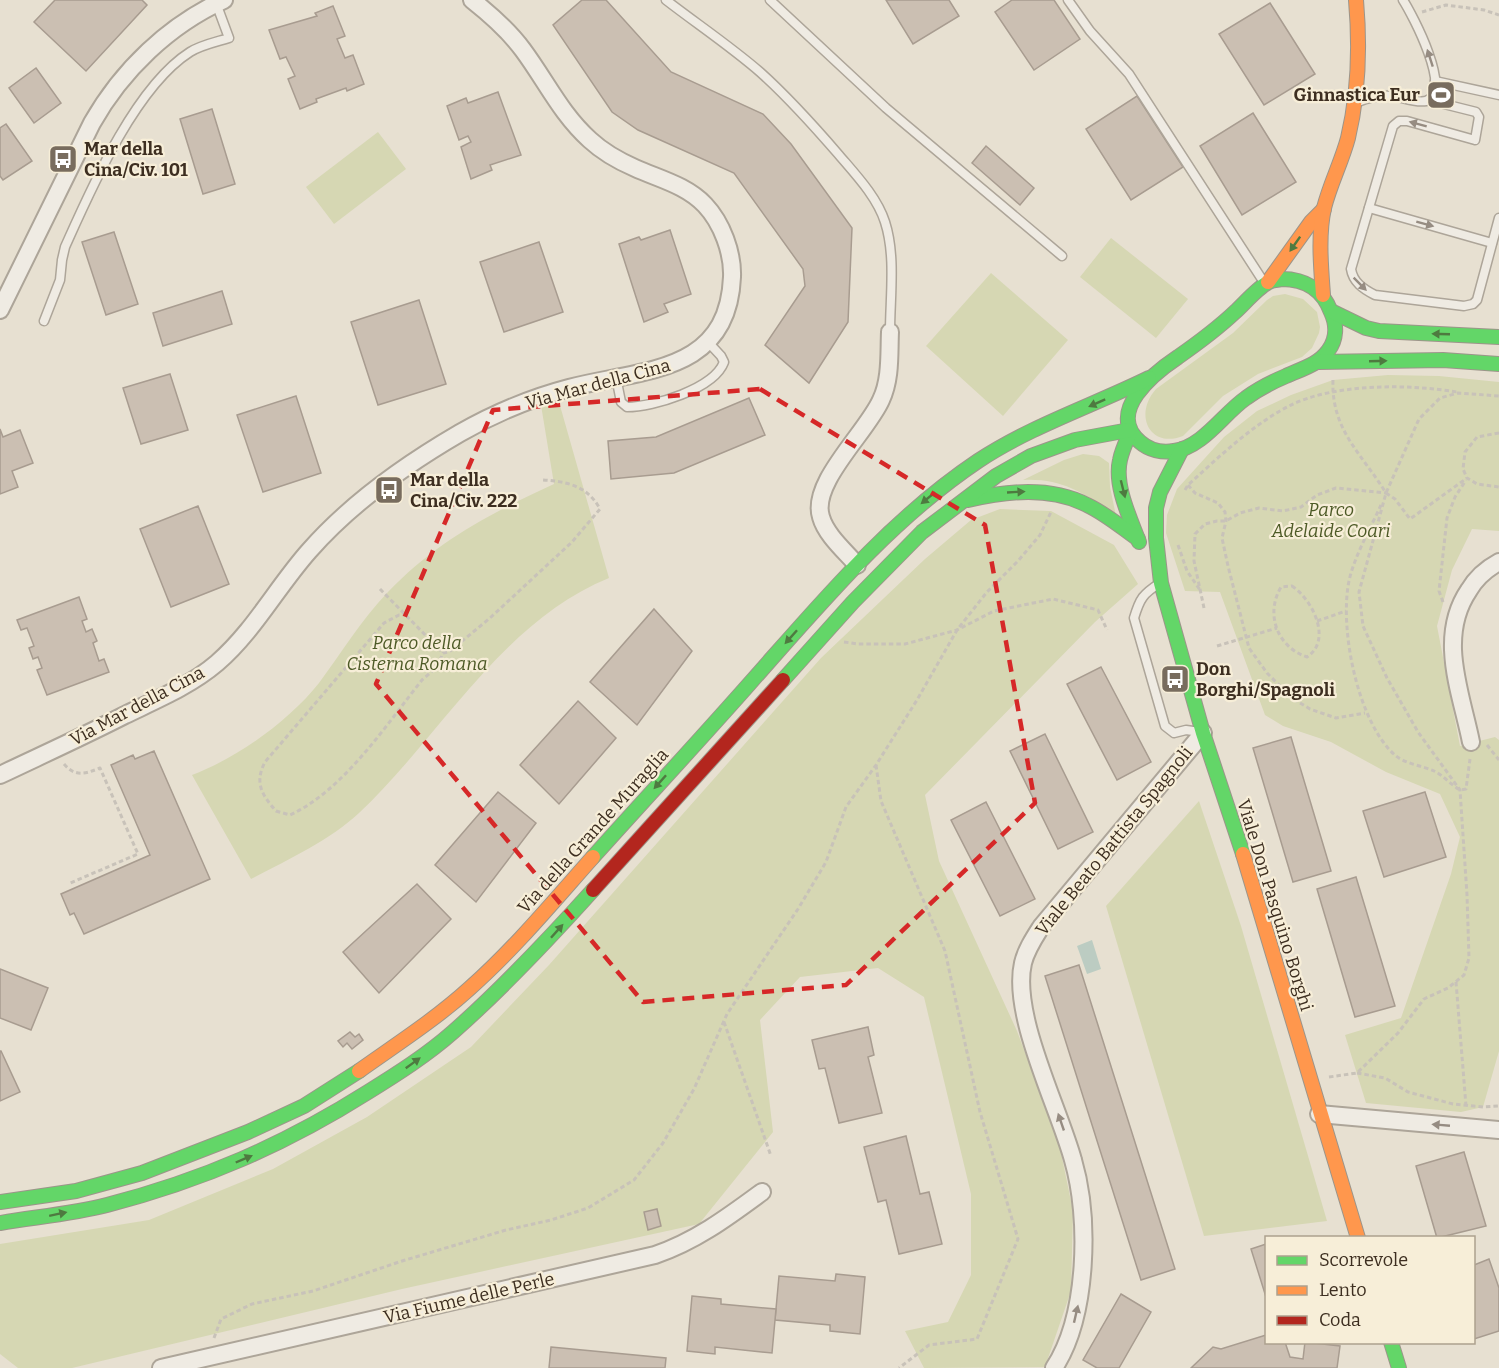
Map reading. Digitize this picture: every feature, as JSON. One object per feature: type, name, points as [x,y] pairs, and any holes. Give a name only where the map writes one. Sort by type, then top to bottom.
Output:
[{"type":"street","name":"Via Mar della Cina","points":[[0,776],[166,695],[216,664],[249,629],[303,557],[330,528],[379,487],[426,454],[480,422],[513,406],[557,391],[675,364],[691,356],[708,342],[725,313],[732,278],[730,255],[725,240],[707,206],[676,185],[625,164],[591,141],[563,111],[512,36],[493,16],[472,0]]},
{"type":"street","points":[[1323,295],[1320,258],[1324,209],[1348,138],[1354,103],[1359,37],[1356,0]]},
{"type":"street","points":[[0,310],[104,103],[162,39],[188,19],[220,2]]},
{"type":"street","points":[[1149,378],[1203,340],[1266,283],[1311,222],[1324,209]]},
{"type":"street","points":[[1266,283],[1282,279],[1298,280],[1314,287],[1323,295],[1333,312],[1336,329],[1333,342],[1319,362]]},
{"type":"street","points":[[1333,312],[1378,332],[1499,338]]},
{"type":"street","points":[[857,565],[826,527],[820,516],[819,504],[829,477],[865,429],[882,400],[888,374],[890,332]]},
{"type":"street","points":[[0,1223],[106,1205],[213,1172],[261,1152],[322,1121],[399,1073],[452,1034],[530,962],[821,637],[896,558],[922,532],[996,476],[1052,447],[1075,440],[1130,431],[1144,445],[1158,450],[1182,449],[1199,438],[1246,397],[1274,381],[1319,362],[1443,360],[1499,364]]},
{"type":"street","name":"Viale Don Pasquino Borghi","points":[[1149,378],[1131,403],[1128,416],[1130,431],[1119,467],[1122,488],[1138,539],[1161,583]]},
{"type":"street","name":"Via della Grande Muraglia","points":[[0,1202],[69,1192],[118,1180],[176,1161],[248,1132],[319,1098],[378,1059],[470,988],[524,936],[857,565],[904,518],[978,461],[1044,426],[1149,378]]},
{"type":"street","name":"Viale Don Pasquino Borghi","points":[[1182,449],[1160,492],[1155,516],[1161,583],[1203,733],[1239,842],[1357,1236]]},
{"type":"street","points":[[958,503],[1008,492],[1060,494],[1098,510],[1138,539]]},
{"type":"street","points":[[1471,742],[1452,657],[1453,636],[1458,609],[1464,597],[1477,579],[1499,562]]},
{"type":"street","name":"Viale Beato Battista Spagnoli","points":[[1054,1368],[1070,1337],[1078,1307],[1082,1205],[1077,1172],[1027,1021],[1021,986],[1023,964],[1030,945],[1041,927],[1203,733]]},
{"type":"street","points":[[1320,1114],[1499,1130]]},
{"type":"street","name":"Via Fiume delle Perle","points":[[161,1368],[655,1255],[703,1234],[762,1192]]},
{"type":"street","points":[[1392,1344],[1399,1368]]},
{"type":"lane","points":[[666,0],[774,85],[864,186],[884,220],[889,241],[890,332]]},
{"type":"lane","points":[[770,0],[895,116],[1062,256]]},
{"type":"lane","points":[[1068,0],[1090,31],[1129,74],[1266,283]]},
{"type":"lane","points":[[1403,0],[1412,14],[1428,52],[1436,90],[1428,100]]},
{"type":"lane","points":[[44,321],[58,286],[65,247],[114,145],[130,119],[164,75],[186,55],[195,49],[229,38],[220,2]]},
{"type":"lane","points":[[1435,81],[1499,95]]},
{"type":"lane","points":[[1354,103],[1368,98],[1386,96],[1428,100],[1476,112],[1479,117],[1475,140],[1407,121],[1399,121],[1393,126],[1351,269],[1353,278],[1364,290],[1374,295],[1464,306],[1473,304],[1478,300],[1499,218]]},
{"type":"lane","points":[[1369,208],[1492,243]]},
{"type":"lane","points":[[616,377],[621,402],[627,407],[664,401],[706,381],[722,367],[724,362],[721,356],[708,342]]},
{"type":"lane","points":[[1161,583],[1145,593],[1139,602],[1134,618],[1165,726],[1174,733],[1186,730],[1203,733]]},
{"type":"path","points":[[1412,14],[1446,6],[1484,10],[1499,15]]},
{"type":"path","points":[[1333,378],[1334,407],[1345,434],[1386,493],[1395,499],[1410,519],[1467,478]]},
{"type":"path","points":[[1182,495],[1188,485],[1226,451],[1265,421],[1291,405],[1332,392],[1386,387],[1435,388],[1458,393],[1499,396]]},
{"type":"path","points":[[1458,393],[1440,398],[1419,420],[1350,579],[1346,611],[1352,662],[1365,713],[1378,737],[1398,758],[1437,772],[1460,790],[1466,789],[1471,742],[1489,745],[1499,759]]},
{"type":"path","points":[[1499,433],[1477,437],[1465,452],[1463,468],[1467,478],[1477,484],[1499,487]]},
{"type":"path","points":[[1168,477],[1185,481],[1195,493],[1218,503],[1225,512],[1226,521],[1222,538],[1246,637],[1250,648],[1267,673],[1292,698],[1310,709],[1336,718],[1365,713]]},
{"type":"path","points":[[1458,609],[1443,602],[1439,591],[1447,518],[1455,497],[1467,478]]},
{"type":"path","points":[[443,653],[449,652],[490,618],[572,542],[600,509],[596,501],[574,484],[565,481],[541,480]]},
{"type":"path","points":[[1204,608],[1194,561],[1195,534],[1205,524],[1217,520],[1226,521],[1240,513],[1259,508],[1283,512],[1300,507],[1317,495],[1336,488],[1386,493]]},
{"type":"path","points":[[1357,1073],[1398,1033],[1424,999],[1448,988],[1464,975],[1468,958],[1467,895],[1460,790],[1418,732],[1387,678],[1363,626],[1359,592],[1386,493]]},
{"type":"path","points":[[206,1358],[221,1320],[252,1304],[313,1291],[402,1261],[588,1208],[634,1180],[663,1143],[694,1089],[727,1014],[798,909],[826,862],[846,807],[917,700],[957,630],[987,592],[1040,535],[1060,494]]},
{"type":"path","points":[[1178,542],[1187,571],[1201,591]]},
{"type":"path","points":[[1292,586],[1298,590],[1317,621],[1320,632],[1316,647],[1307,657],[1288,648],[1279,637],[1277,628],[1275,598],[1281,587],[1292,586]]},
{"type":"path","points":[[380,589],[443,653]]},
{"type":"path","points":[[821,637],[858,644],[905,644],[957,630],[994,611],[1053,599],[1098,610],[1107,630]]},
{"type":"path","points":[[1317,621],[1346,611]]},
{"type":"path","points":[[407,615],[399,615],[384,623],[265,762],[260,772],[260,789],[276,811],[291,815],[339,783],[422,680],[437,667],[443,653]]},
{"type":"path","points":[[1217,645],[1277,628]]},
{"type":"path","points":[[56,749],[61,760],[72,772],[87,774],[100,768],[138,854],[68,884]]},
{"type":"path","points":[[876,765],[881,801],[945,951],[980,1112],[1018,1239],[977,1339],[929,1345],[899,1368]]},
{"type":"path","points":[[1456,981],[1466,1106]]},
{"type":"path","points":[[724,1022],[771,1156]]},
{"type":"path","points":[[1309,1080],[1357,1073],[1385,1078],[1408,1092],[1453,1104],[1499,1106]]},
{"type":"highlighted area","points":[[760,389],[985,525],[1035,803],[846,985],[643,1002],[376,684],[493,410]]},
{"type":"green space","points":[[378,132],[406,169],[334,224],[306,187]]},
{"type":"green space","points":[[1111,238],[1188,299],[1156,338],[1080,277]]},
{"type":"green space","points":[[991,273],[1068,340],[1003,416],[926,346]]},
{"type":"green space","points":[[1285,294],[1303,299],[1317,312],[1320,327],[1312,348],[1302,357],[1258,374],[1223,396],[1183,436],[1171,439],[1154,434],[1148,427],[1146,409],[1156,389],[1233,333],[1267,300],[1273,296]]},
{"type":"green space","name":"Parco Adelaide Coari","points":[[1388,375],[1439,376],[1499,382],[1499,531],[1472,529],[1452,570],[1437,626],[1460,746],[1495,737],[1499,740],[1499,1051],[1483,1107],[1461,1112],[1366,1103],[1345,1035],[1401,1018],[1451,874],[1460,837],[1440,794],[1386,772],[1331,742],[1283,726],[1265,715],[1220,592],[1185,591],[1166,533],[1167,515],[1177,489],[1224,437],[1257,411],[1291,395],[1333,380]]},
{"type":"green space","name":"Parco della Cisterna Romana","points":[[559,402],[609,578],[571,598],[536,622],[504,651],[389,783],[359,813],[335,832],[251,879],[192,775],[227,759],[261,737],[293,711],[319,683],[378,603],[426,558],[445,543],[487,517],[554,484],[541,405]]},
{"type":"green space","points":[[1083,454],[1099,456],[1109,463],[1110,487],[1116,516],[1073,489],[1050,482],[1023,480],[1064,460]]},
{"type":"green space","points":[[1000,509],[1051,511],[1114,545],[1138,584],[1095,622],[925,795],[939,861],[1017,1031],[1059,1143],[1073,1211],[1071,1291],[1045,1367],[924,1368],[905,1331],[948,1322],[971,1275],[971,1194],[924,997],[878,968],[800,977],[760,1020],[773,1132],[699,1224],[402,1289],[72,1368],[18,1368],[0,1354],[0,1244],[149,1220],[273,1169],[367,1117],[471,1047],[549,965],[821,658],[925,559],[971,520]]},
{"type":"green space","points":[[1199,801],[1241,926],[1327,1221],[1204,1236],[1106,906]]},
{"type":"shaded area","points":[[1092,940],[1101,969],[1087,974],[1077,946]]},
{"type":"building","points":[[55,0],[142,0],[147,5],[86,71],[34,22]]},
{"type":"building","points":[[582,0],[606,0],[671,72],[763,114],[791,144],[852,228],[848,322],[809,383],[765,345],[805,286],[803,269],[734,173],[638,130],[612,112],[553,25]]},
{"type":"building","points":[[886,0],[949,0],[959,16],[913,44]]},
{"type":"building","points":[[1012,0],[1054,0],[1080,39],[1034,70],[995,12]]},
{"type":"building","points":[[1270,3],[1315,74],[1264,105],[1219,34]]},
{"type":"building","points":[[333,6],[345,36],[337,39],[345,58],[353,55],[364,84],[316,99],[317,102],[300,109],[288,79],[295,76],[286,57],[280,59],[269,30],[317,16],[315,13]]},
{"type":"building","points":[[36,68],[61,103],[34,123],[9,88]]},
{"type":"building","points":[[498,92],[521,155],[490,165],[492,170],[471,179],[461,147],[471,142],[468,136],[459,140],[447,106],[466,98],[468,103]]},
{"type":"building","points":[[1137,96],[1183,167],[1131,200],[1086,129]]},
{"type":"building","points":[[212,109],[235,184],[203,194],[180,119]]},
{"type":"building","points":[[1253,113],[1296,182],[1242,215],[1200,146]]},
{"type":"building","points":[[6,124],[32,161],[3,180],[0,176],[0,128]]},
{"type":"building","points":[[986,146],[1034,188],[1020,205],[972,163]]},
{"type":"building","points":[[670,230],[691,294],[664,304],[668,312],[644,322],[619,244],[639,237],[641,240]]},
{"type":"building","points":[[114,232],[138,304],[106,315],[82,242]]},
{"type":"building","points":[[539,242],[563,312],[504,332],[480,262]]},
{"type":"building","points":[[222,291],[232,324],[163,346],[153,313]]},
{"type":"building","points":[[419,300],[446,384],[378,405],[351,322]]},
{"type":"building","points":[[170,374],[188,430],[141,444],[123,388]]},
{"type":"building","points":[[296,396],[321,473],[263,492],[237,415]]},
{"type":"building","points":[[749,398],[765,435],[674,473],[611,479],[608,441],[656,437]]},
{"type":"building","points":[[0,429],[3,437],[20,430],[33,463],[12,471],[18,487],[0,494]]},
{"type":"building","points":[[198,506],[229,584],[171,607],[140,529]]},
{"type":"building","points":[[79,597],[87,619],[82,621],[86,632],[92,629],[97,641],[93,643],[99,661],[104,659],[109,672],[47,695],[37,670],[42,668],[38,657],[33,659],[29,648],[34,646],[27,628],[21,630],[17,620]]},
{"type":"building","points":[[654,609],[692,651],[637,725],[590,682]]},
{"type":"building","points":[[1101,667],[1151,762],[1117,780],[1067,684]]},
{"type":"building","points":[[578,701],[616,738],[559,804],[520,765]]},
{"type":"building","points":[[1045,734],[1093,832],[1058,849],[1010,751]]},
{"type":"building","points":[[1291,737],[1331,871],[1293,882],[1253,748]]},
{"type":"building","points":[[154,751],[210,879],[84,934],[74,913],[70,915],[61,894],[150,855],[111,765],[133,755],[135,759]]},
{"type":"building","points":[[498,792],[536,823],[476,902],[435,865]]},
{"type":"building","points":[[1425,792],[1446,857],[1384,877],[1363,811]]},
{"type":"building","points":[[986,802],[1035,899],[1000,916],[951,820]]},
{"type":"building","points":[[1356,877],[1395,1006],[1355,1017],[1317,889]]},
{"type":"building","points":[[417,884],[451,919],[379,993],[343,952]]},
{"type":"building","points":[[1079,965],[1175,1269],[1141,1280],[1045,976]]},
{"type":"building","points":[[0,969],[48,988],[31,1030],[0,1018]]},
{"type":"building","points":[[868,1027],[874,1055],[868,1057],[882,1113],[839,1123],[825,1068],[819,1069],[812,1040]]},
{"type":"building","points":[[350,1032],[355,1037],[359,1034],[363,1040],[352,1049],[347,1043],[343,1047],[338,1041]]},
{"type":"building","points":[[0,1051],[20,1092],[0,1101]]},
{"type":"building","points":[[906,1136],[920,1194],[929,1192],[942,1244],[899,1254],[886,1200],[878,1202],[864,1147]]},
{"type":"building","points":[[1464,1152],[1486,1226],[1436,1236],[1416,1166]]},
{"type":"building","points":[[657,1209],[661,1226],[648,1230],[644,1212]]},
{"type":"building","points":[[1265,1244],[1265,1294],[1251,1249]]},
{"type":"building","points":[[1489,1259],[1499,1288],[1499,1331],[1475,1339],[1475,1265]]},
{"type":"building","points":[[836,1274],[865,1277],[860,1334],[830,1331],[830,1325],[775,1320],[779,1276],[835,1281]]},
{"type":"building","points":[[1121,1294],[1151,1312],[1119,1368],[1097,1368],[1083,1360]]},
{"type":"building","points":[[692,1296],[721,1299],[721,1304],[776,1309],[772,1353],[715,1347],[715,1354],[687,1351]]},
{"type":"building","points":[[1265,1335],[1265,1344],[1286,1344],[1290,1357],[1303,1359],[1305,1344],[1340,1346],[1337,1368],[1191,1368],[1213,1347],[1221,1349]]},
{"type":"building","points":[[551,1347],[666,1358],[665,1368],[549,1368]]},
{"type":"traffic: fast","points":[[1282,279],[1298,281],[1312,287],[1328,304],[1335,332],[1333,342],[1324,356],[1251,395],[1203,437],[1184,448],[1169,452],[1160,451],[1140,442],[1131,430],[1128,418],[1130,406],[1146,383],[1221,324],[1260,288],[1270,281],[1282,279]]},
{"type":"traffic: fast","points":[[1333,312],[1366,328],[1379,331],[1499,337]]},
{"type":"traffic: fast","points":[[1319,362],[1443,360],[1499,364]]},
{"type":"traffic: fast","points":[[593,857],[830,593],[915,509],[978,461],[1019,437],[1149,378]]},
{"type":"traffic: fast","points":[[783,680],[853,602],[922,532],[996,476],[1031,456],[1075,440],[1129,430]]},
{"type":"traffic: fast","points":[[1130,433],[1121,456],[1119,480],[1139,542]]},
{"type":"traffic: fast","points":[[1182,449],[1160,492],[1156,508],[1156,538],[1161,583],[1203,733],[1243,854]]},
{"type":"traffic: fast","points":[[968,500],[998,494],[1028,492],[1058,495],[1094,509],[1138,539]]},
{"type":"traffic: fast","points":[[0,1223],[94,1208],[176,1184],[242,1159],[337,1111],[412,1064],[453,1032],[525,963],[593,890]]},
{"type":"traffic: fast","points":[[0,1202],[76,1191],[142,1173],[248,1132],[304,1106],[359,1071]]},
{"type":"traffic: fast","points":[[1392,1344],[1399,1368]]},
{"type":"traffic: slow","points":[[1323,295],[1320,251],[1322,218],[1348,138],[1356,86],[1358,52],[1356,0]]},
{"type":"traffic: slow","points":[[1268,282],[1311,222],[1324,209]]},
{"type":"traffic: slow","points":[[1243,854],[1357,1236]]},
{"type":"traffic: slow","points":[[359,1071],[430,1021],[487,973],[593,857]]},
{"type":"traffic: jam","points":[[593,890],[783,680]]},
{"type":"place","name":"Ginnastica Eur","points":[[1441,95]]},
{"type":"place","name":"Mar della Cina/Civ. 101","points":[[63,159]]},
{"type":"place","name":"Mar della Cina/Civ. 222","points":[[389,490]]},
{"type":"place","name":"Don Borghi/Spagnoli","points":[[1175,679]]}]
